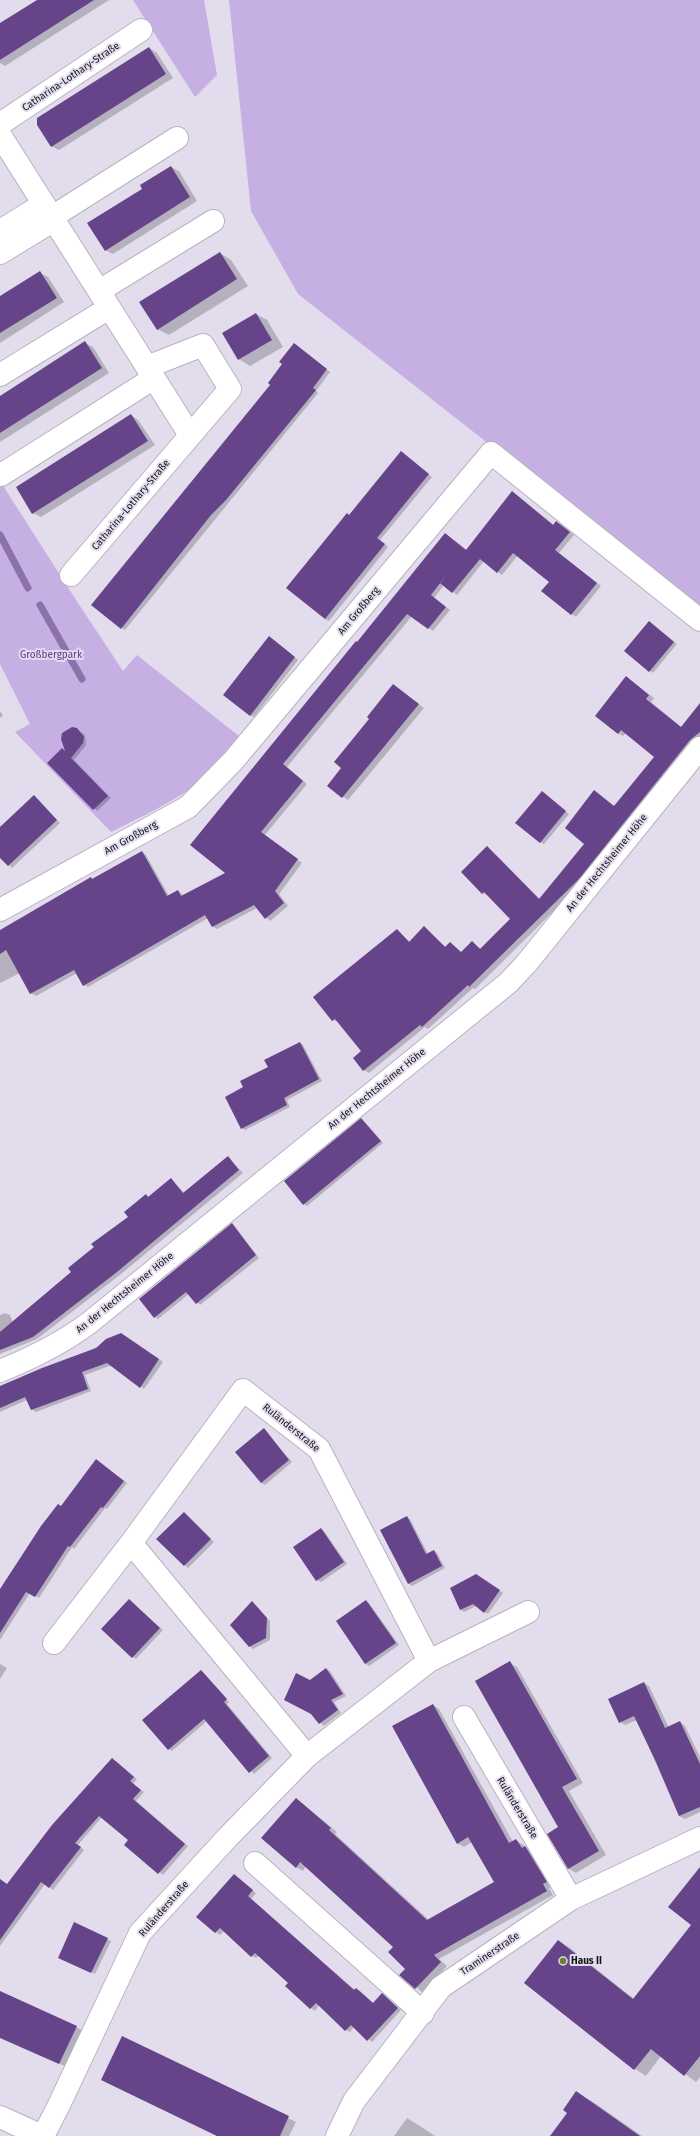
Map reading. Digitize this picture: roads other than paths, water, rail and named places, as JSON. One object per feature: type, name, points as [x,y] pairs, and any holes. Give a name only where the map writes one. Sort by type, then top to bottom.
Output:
[{"type":"street","name":"Catharina-Lothary-Straße","points":[[0,124],[141,30]]},
{"type":"street","points":[[0,135],[190,434]]},
{"type":"street","points":[[0,253],[50,214],[177,138]]},
{"type":"street","points":[[0,230],[50,214]]},
{"type":"street","points":[[0,375],[213,221]]},
{"type":"street","name":"Catharina-Lothary-Straße","points":[[1,475],[151,373],[203,345],[230,389],[71,575]]},
{"type":"street","name":"Am Großberg","points":[[0,910],[188,806],[233,761],[491,453],[700,620]]},
{"type":"street","name":"An der Hechtsheimer Höhe","points":[[0,1371],[43,1352],[68,1338],[89,1323],[508,983],[526,964],[700,748]]},
{"type":"street","name":"Ruländerstraße","points":[[54,1643],[131,1543],[242,1390],[319,1449],[429,1661]]},
{"type":"street","points":[[131,1543],[307,1756]]},
{"type":"street","name":"Ruländerstraße","points":[[42,2136],[58,2107],[140,1933],[227,1838],[307,1756],[429,1661],[528,1612]]},
{"type":"street","name":"Ruländerstraße","points":[[464,1717],[571,1900]]},
{"type":"street","name":"Traminerstraße","points":[[337,2136],[354,2101],[423,2013],[441,1987],[571,1900],[700,1838]]},
{"type":"street","points":[[255,1863],[423,2013]]},
{"type":"street","points":[[0,2117],[42,2136]]},
{"type":"waterway","points":[[0,535],[28,588]]},
{"type":"waterway","points":[[40,605],[82,679]]},
{"type":"place","name":"Haus II","points":[[563,1961]]},
{"type":"park label","name":"Großbergpark","points":[[51,655]]}]
